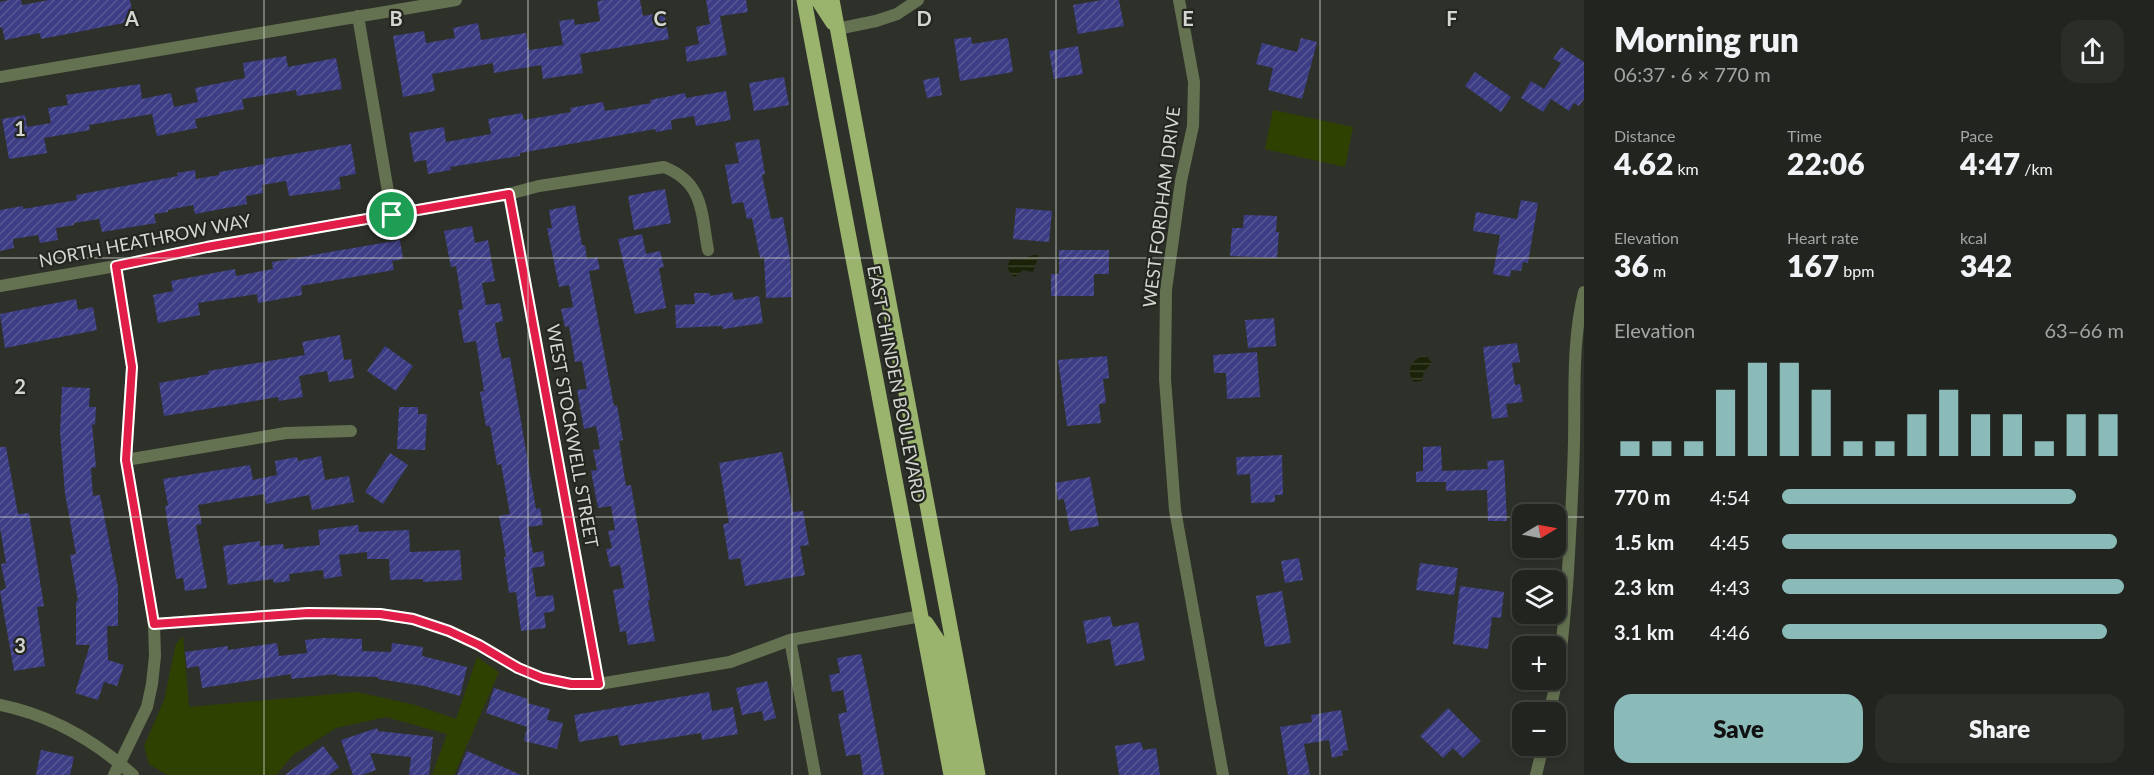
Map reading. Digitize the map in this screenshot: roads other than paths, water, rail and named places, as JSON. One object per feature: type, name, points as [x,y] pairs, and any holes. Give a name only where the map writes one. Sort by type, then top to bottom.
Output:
[{"type":"main road","name":"EAST CHINDEN BOULEVARD","points":[[804,0],[951,775]]},
{"type":"main road","points":[[818,0],[837,29]]},
{"type":"main road","name":"EAST CHINDEN BOULEVARD","points":[[832,0],[978,775]]},
{"type":"main road","points":[[921,616],[942,647],[966,775]]},
{"type":"street","points":[[0,77],[456,0]]},
{"type":"street","points":[[837,29],[897,14],[918,0]]},
{"type":"street","name":"WEST FORDHAM DRIVE","points":[[1179,0],[1194,82],[1193,126],[1181,181],[1166,290],[1165,379],[1175,510],[1223,775]]},
{"type":"street","points":[[358,16],[392,215]]},
{"type":"street","name":"NORTH HEATHROW WAY","points":[[0,286],[509,194],[539,186],[664,167],[680,173],[692,186],[699,202],[708,250]]},
{"type":"street","name":"WEST STOCKWELL STREET","points":[[509,194],[599,684]]},
{"type":"street","points":[[114,775],[147,707],[155,656],[154,624],[126,460],[132,367],[116,266]]},
{"type":"street","points":[[1553,702],[1558,683],[1565,614],[1571,530],[1574,366],[1579,312],[1584,292]]},
{"type":"street","points":[[126,460],[286,433],[351,430]]},
{"type":"street","points":[[154,624],[308,613],[380,614],[413,619],[449,631],[479,645],[518,668],[542,678],[571,684],[599,684],[730,662],[790,640],[921,616]]},
{"type":"street","points":[[790,640],[815,775]]},
{"type":"street","points":[[0,705],[33,714],[80,735],[133,775]]},
{"type":"street","points":[[1536,775],[1541,756]]}]
